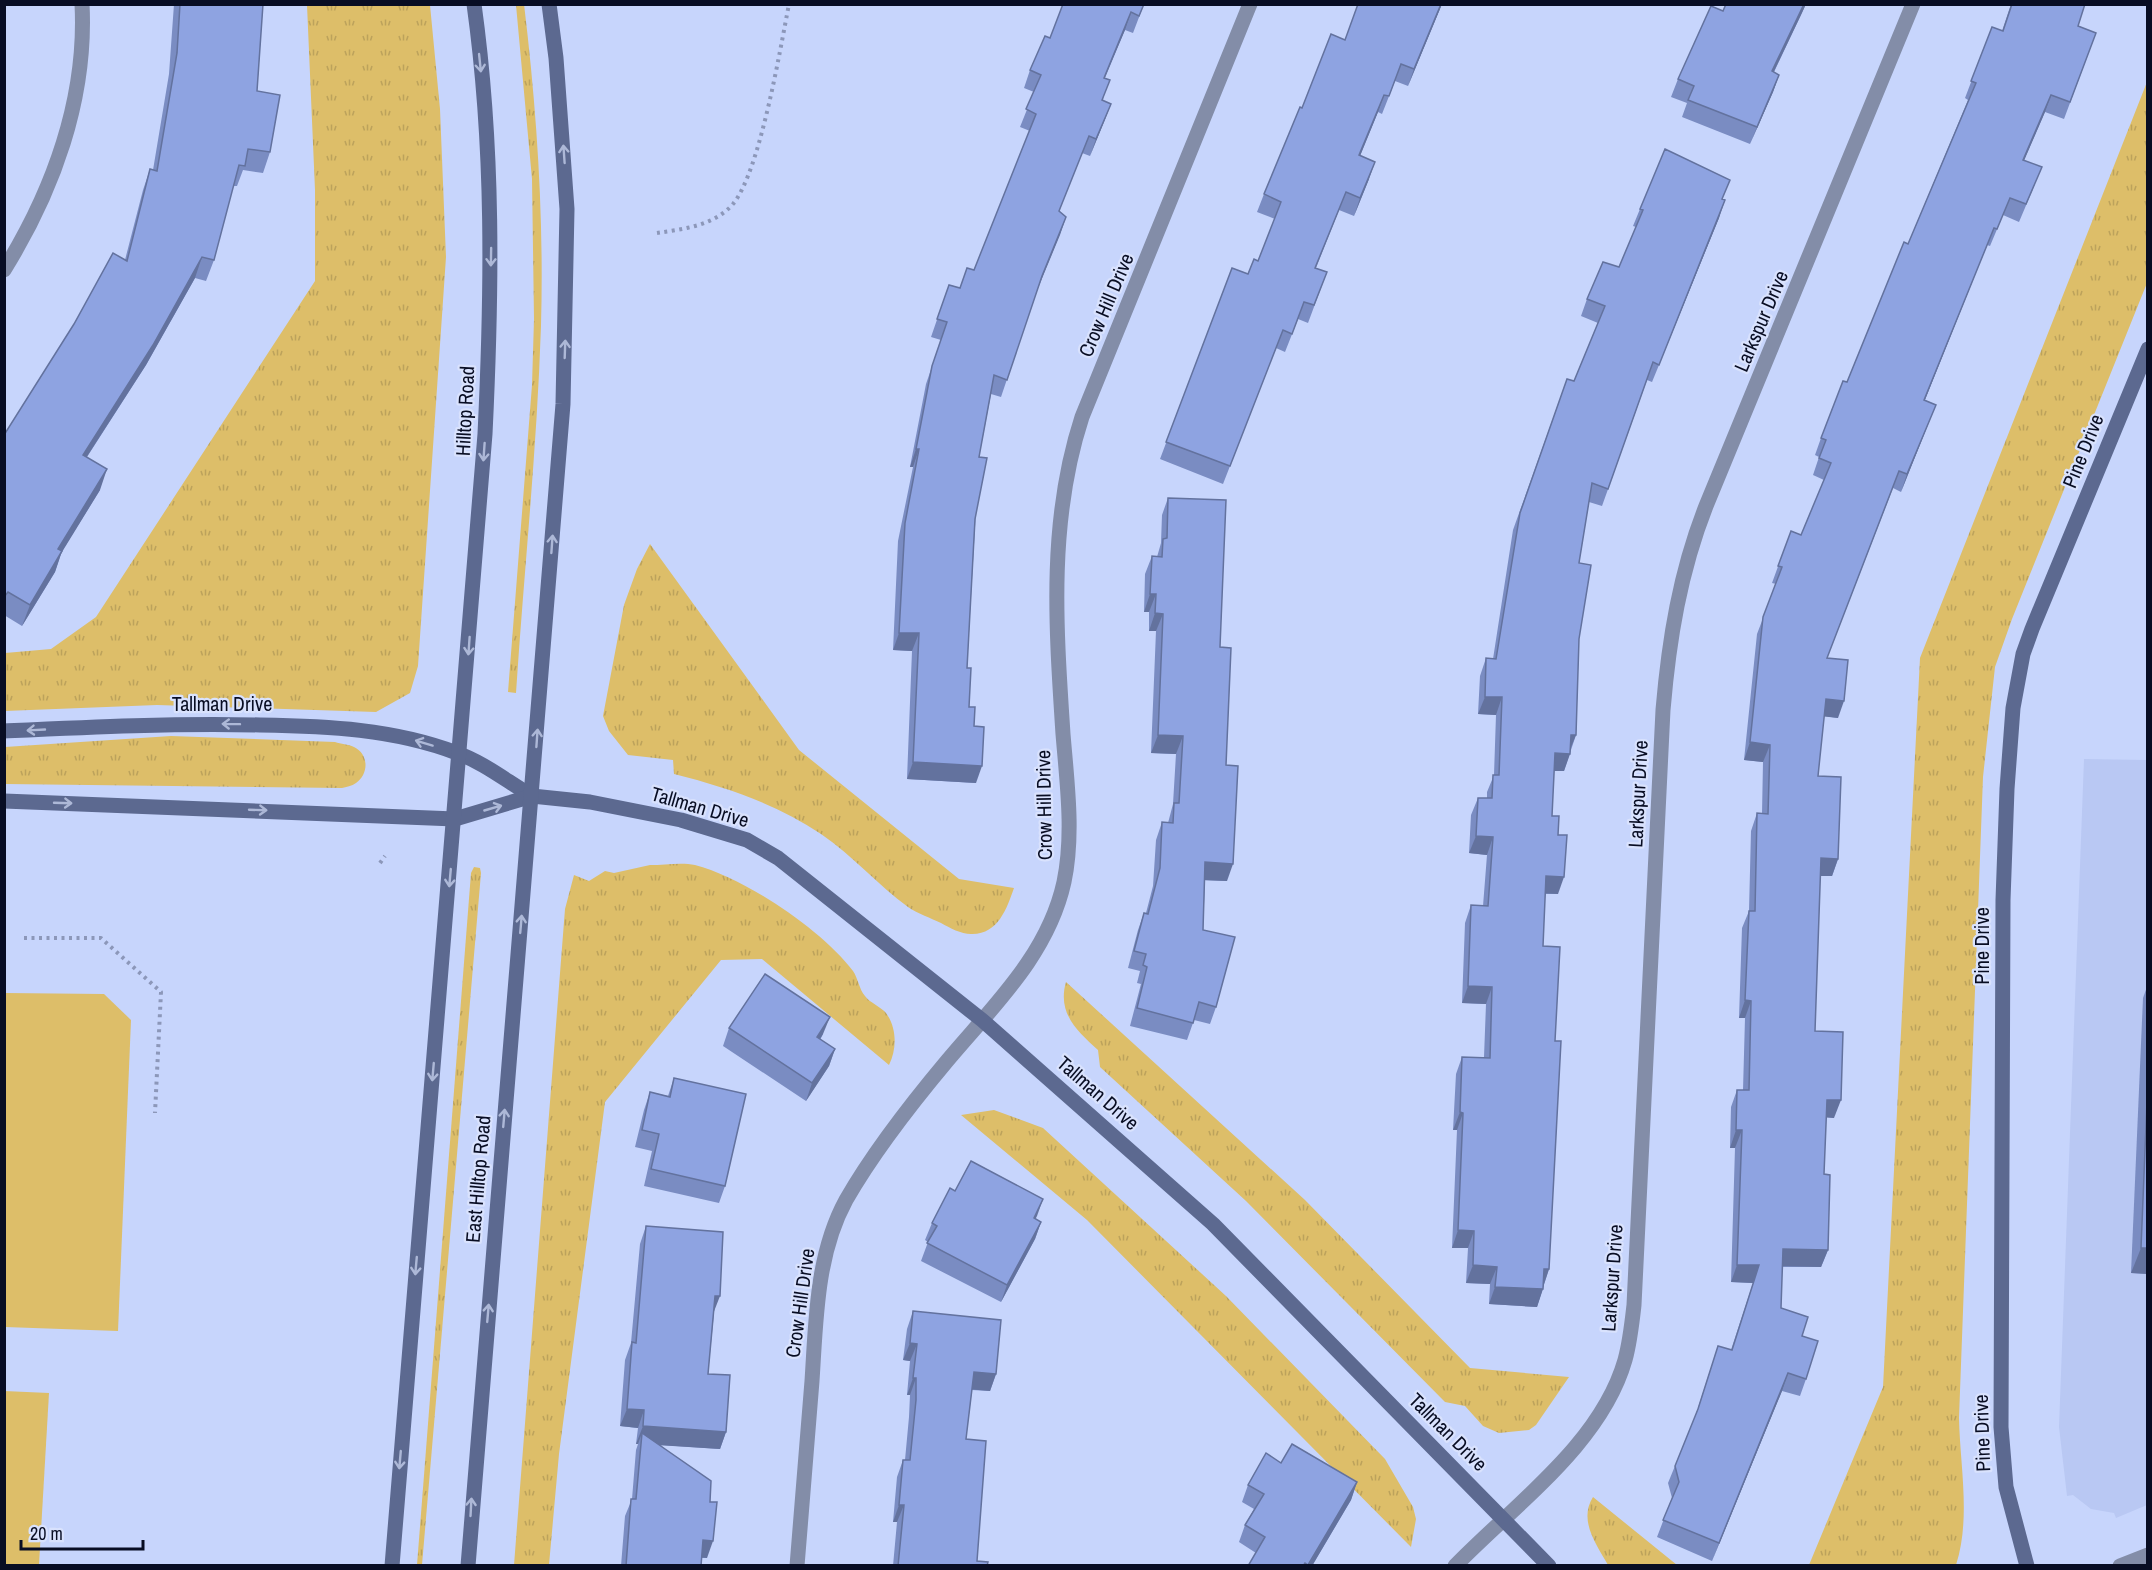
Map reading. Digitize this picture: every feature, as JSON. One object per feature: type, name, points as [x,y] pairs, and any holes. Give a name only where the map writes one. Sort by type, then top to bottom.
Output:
[{"type":"street","points":[[4,270],[39,208],[67,132],[77,81],[82,4]]},
{"type":"street","name":"Hilltop Road","points":[[454,819],[485,434],[490,330],[491,190],[474,4]]},
{"type":"street","points":[[532,796],[562,404],[566,306],[565,161],[549,4]]},
{"type":"street","name":"Crow Hill Drive","points":[[797,1566],[819,1293],[833,1228],[845,1202],[871,1161],[946,1062],[1015,983],[1047,930],[1064,883],[1069,819],[1057,646],[1056,575],[1059,512],[1071,451],[1082,417],[1250,4]]},
{"type":"street","name":"Larkspur Drive","points":[[1455,1566],[1504,1519],[1595,1423],[1610,1400],[1626,1360],[1634,1305],[1663,710],[1674,615],[1687,560],[1706,506],[1913,4]]},
{"type":"street","name":"Pine Drive","points":[[2027,1566],[2006,1487],[2001,1427],[2003,900],[2013,708],[2024,654],[2032,629],[2148,349]]},
{"type":"street","name":"Tallman Drive","points":[[4,731],[146,724],[296,725],[396,734],[459,753],[532,796]]},
{"type":"street","name":"Tallman Drive","points":[[4,801],[454,819],[532,796],[590,802],[641,811],[714,828],[747,840],[778,858],[982,1020],[1213,1224],[1549,1566]]},
{"type":"street","name":"East Hilltop Road","points":[[468,1566],[472,1488],[532,796]]},
{"type":"street","points":[[392,1566],[454,819]]},
{"type":"street","points":[[2120,1566],[2148,1555]]},
{"type":"path","points":[[657,233],[707,222],[733,204],[752,163],[789,4]]},
{"type":"path","points":[[380,863],[385,856]]},
{"type":"path","points":[[24,938],[101,938],[161,992],[155,1113]]},
{"type":"shaded area","points":[[2084,759],[2147,760],[2147,1505],[2116,1518],[2114,1513],[2091,1509],[2073,1495],[2067,1496],[2059,1427]]},
{"type":"green space","points":[[524,4],[533,85],[542,286],[537,418],[516,693],[508,692],[532,385],[534,319],[532,179],[516,5]]},
{"type":"green space","points":[[307,5],[430,5],[440,109],[446,257],[418,666],[410,693],[376,712],[157,705],[5,711],[5,653],[51,649],[96,617],[315,281],[315,190]]},
{"type":"green space","points":[[2147,82],[2147,283],[2012,619],[1995,667],[1983,777],[1959,1418],[1964,1511],[1956,1565],[1809,1565],[1883,1387],[1920,658]]},
{"type":"green space","points":[[650,544],[799,750],[959,879],[1014,888],[1004,912],[995,925],[980,933],[971,934],[952,929],[908,907],[833,843],[804,823],[768,805],[731,791],[674,774],[673,760],[628,755],[609,731],[603,716],[624,605],[637,569]]},
{"type":"green space","points":[[171,736],[335,742],[359,750],[366,764],[363,775],[356,783],[342,788],[5,784],[5,747]]},
{"type":"green space","points":[[690,864],[715,872],[759,893],[803,923],[839,955],[853,971],[865,996],[886,1013],[894,1032],[893,1052],[889,1065],[762,959],[721,960],[605,1102],[559,1454],[549,1565],[514,1565],[565,909],[574,875],[589,881],[605,871],[614,873],[650,865]]},
{"type":"green space","points":[[474,867],[480,868],[481,873],[422,1565],[417,1565],[471,873]]},
{"type":"green space","points":[[1066,982],[1305,1200],[1470,1368],[1569,1377],[1536,1425],[1529,1430],[1499,1433],[1483,1426],[1465,1406],[1445,1402],[1246,1201],[1100,1067],[1098,1050],[1076,1028],[1067,1012],[1064,1003]]},
{"type":"green space","points":[[5,993],[104,994],[131,1020],[118,1331],[5,1327]]},
{"type":"green space","points":[[994,1110],[1043,1128],[1226,1296],[1385,1459],[1413,1507],[1416,1519],[1411,1547],[1087,1220],[961,1115]]},
{"type":"green space","points":[[4,1391],[49,1393],[39,1565],[5,1565]]},
{"type":"green space","points":[[1593,1497],[1677,1565],[1608,1565],[1594,1541],[1588,1524],[1587,1515]]},
{"type":"building","points":[[180,4],[263,4],[257,91],[280,95],[270,152],[248,149],[245,166],[239,165],[214,260],[202,257],[153,345],[83,455],[107,469],[58,549],[62,551],[30,605],[8,592],[4,597],[4,435],[74,324],[113,253],[127,261],[150,169],[157,171],[177,53]]},
{"type":"building","points":[[1063,4],[1144,4],[1139,16],[1131,12],[1104,78],[1110,80],[1102,100],[1111,104],[1096,139],[1089,136],[1059,211],[1066,217],[1042,276],[1007,380],[994,375],[979,457],[987,458],[975,519],[967,668],[971,668],[969,707],[975,707],[974,726],[984,727],[982,766],[913,762],[919,633],[899,633],[905,523],[919,449],[916,449],[932,366],[947,322],[937,319],[949,285],[960,288],[967,268],[974,270],[1036,114],[1026,109],[1041,75],[1030,70],[1045,36],[1050,38]]},
{"type":"building","points":[[1358,4],[1441,4],[1414,69],[1401,64],[1389,96],[1384,95],[1359,155],[1375,162],[1360,198],[1346,192],[1315,268],[1327,272],[1314,305],[1304,302],[1292,334],[1283,330],[1230,466],[1166,442],[1232,268],[1248,274],[1254,259],[1258,261],[1281,202],[1264,194],[1300,107],[1302,108],[1331,34],[1345,40]]},
{"type":"building","points":[[1726,4],[1804,4],[1772,71],[1779,75],[1757,127],[1688,100],[1694,86],[1678,79],[1711,6],[1723,11]]},
{"type":"building","points":[[2012,4],[2085,4],[2078,26],[2096,33],[2070,102],[2051,95],[2023,160],[2042,167],[2026,204],[2010,198],[1997,229],[1994,228],[1924,400],[1936,405],[1907,474],[1899,471],[1827,658],[1848,660],[1844,701],[1826,699],[1818,776],[1841,777],[1838,859],[1821,858],[1815,1031],[1843,1032],[1841,1100],[1827,1100],[1824,1174],[1830,1175],[1828,1250],[1783,1249],[1781,1308],[1808,1317],[1802,1336],[1818,1341],[1806,1379],[1788,1373],[1719,1543],[1663,1520],[1679,1482],[1675,1466],[1698,1409],[1718,1346],[1732,1350],[1759,1265],[1737,1265],[1742,1130],[1736,1130],[1737,1090],[1749,1090],[1751,1001],[1745,1000],[1749,911],[1755,911],[1757,813],[1768,814],[1770,745],[1750,742],[1763,617],[1782,567],[1778,566],[1791,531],[1801,535],[1831,463],[1819,458],[1826,440],[1821,438],[1843,381],[1847,382],[1904,242],[1908,244],[1976,83],[1971,81],[1992,27],[2003,31]]},
{"type":"building","points":[[1665,149],[1730,180],[1722,199],[1725,200],[1659,365],[1653,362],[1608,489],[1592,483],[1579,563],[1591,565],[1579,639],[1576,735],[1571,735],[1570,754],[1555,753],[1552,816],[1559,816],[1558,835],[1567,835],[1564,877],[1546,876],[1543,946],[1560,947],[1555,1041],[1561,1041],[1549,1269],[1544,1269],[1543,1289],[1495,1287],[1497,1267],[1473,1265],[1474,1231],[1458,1230],[1463,1113],[1460,1112],[1462,1057],[1490,1058],[1492,987],[1468,986],[1471,905],[1488,906],[1493,837],[1476,836],[1478,798],[1492,798],[1493,775],[1499,775],[1502,697],[1485,697],[1486,658],[1496,659],[1520,513],[1567,379],[1574,381],[1605,306],[1587,299],[1603,262],[1619,267]]},
{"type":"building","points":[[1168,498],[1226,500],[1220,647],[1231,648],[1226,765],[1238,766],[1233,864],[1205,862],[1203,930],[1235,937],[1216,1007],[1199,1002],[1193,1023],[1137,1008],[1147,967],[1143,965],[1146,954],[1134,951],[1144,913],[1148,914],[1160,868],[1162,822],[1173,823],[1174,803],[1179,803],[1183,736],[1158,735],[1163,614],[1155,613],[1156,594],[1150,594],[1152,556],[1162,557],[1163,539],[1167,538]]},
{"type":"building","points":[[765,974],[830,1017],[817,1037],[835,1049],[812,1083],[729,1028]]},
{"type":"building","points":[[2148,1077],[2148,1248],[2141,1248]]},
{"type":"building","points":[[674,1078],[746,1094],[725,1186],[651,1169],[659,1134],[642,1130],[650,1092],[670,1097]]},
{"type":"building","points":[[971,1161],[1043,1199],[1034,1218],[1041,1222],[1007,1285],[927,1243],[937,1226],[932,1223],[950,1188],[955,1191]]},
{"type":"building","points":[[646,1226],[723,1232],[720,1296],[715,1296],[708,1374],[730,1375],[726,1432],[643,1426],[644,1410],[627,1409],[632,1342],[636,1343]]},
{"type":"building","points":[[913,1311],[1001,1320],[996,1374],[974,1372],[966,1439],[986,1441],[977,1561],[988,1562],[987,1566],[898,1566],[904,1505],[899,1505],[903,1460],[910,1460],[916,1400],[916,1378],[913,1378],[917,1344],[910,1343]]},
{"type":"building","points":[[642,1433],[711,1481],[710,1502],[717,1502],[713,1541],[703,1540],[701,1566],[626,1566],[631,1499],[636,1499]]},
{"type":"building","points":[[1292,1444],[1357,1482],[1308,1565],[1305,1563],[1303,1566],[1248,1566],[1265,1537],[1245,1525],[1264,1494],[1248,1485],[1266,1453],[1281,1463]]}]
